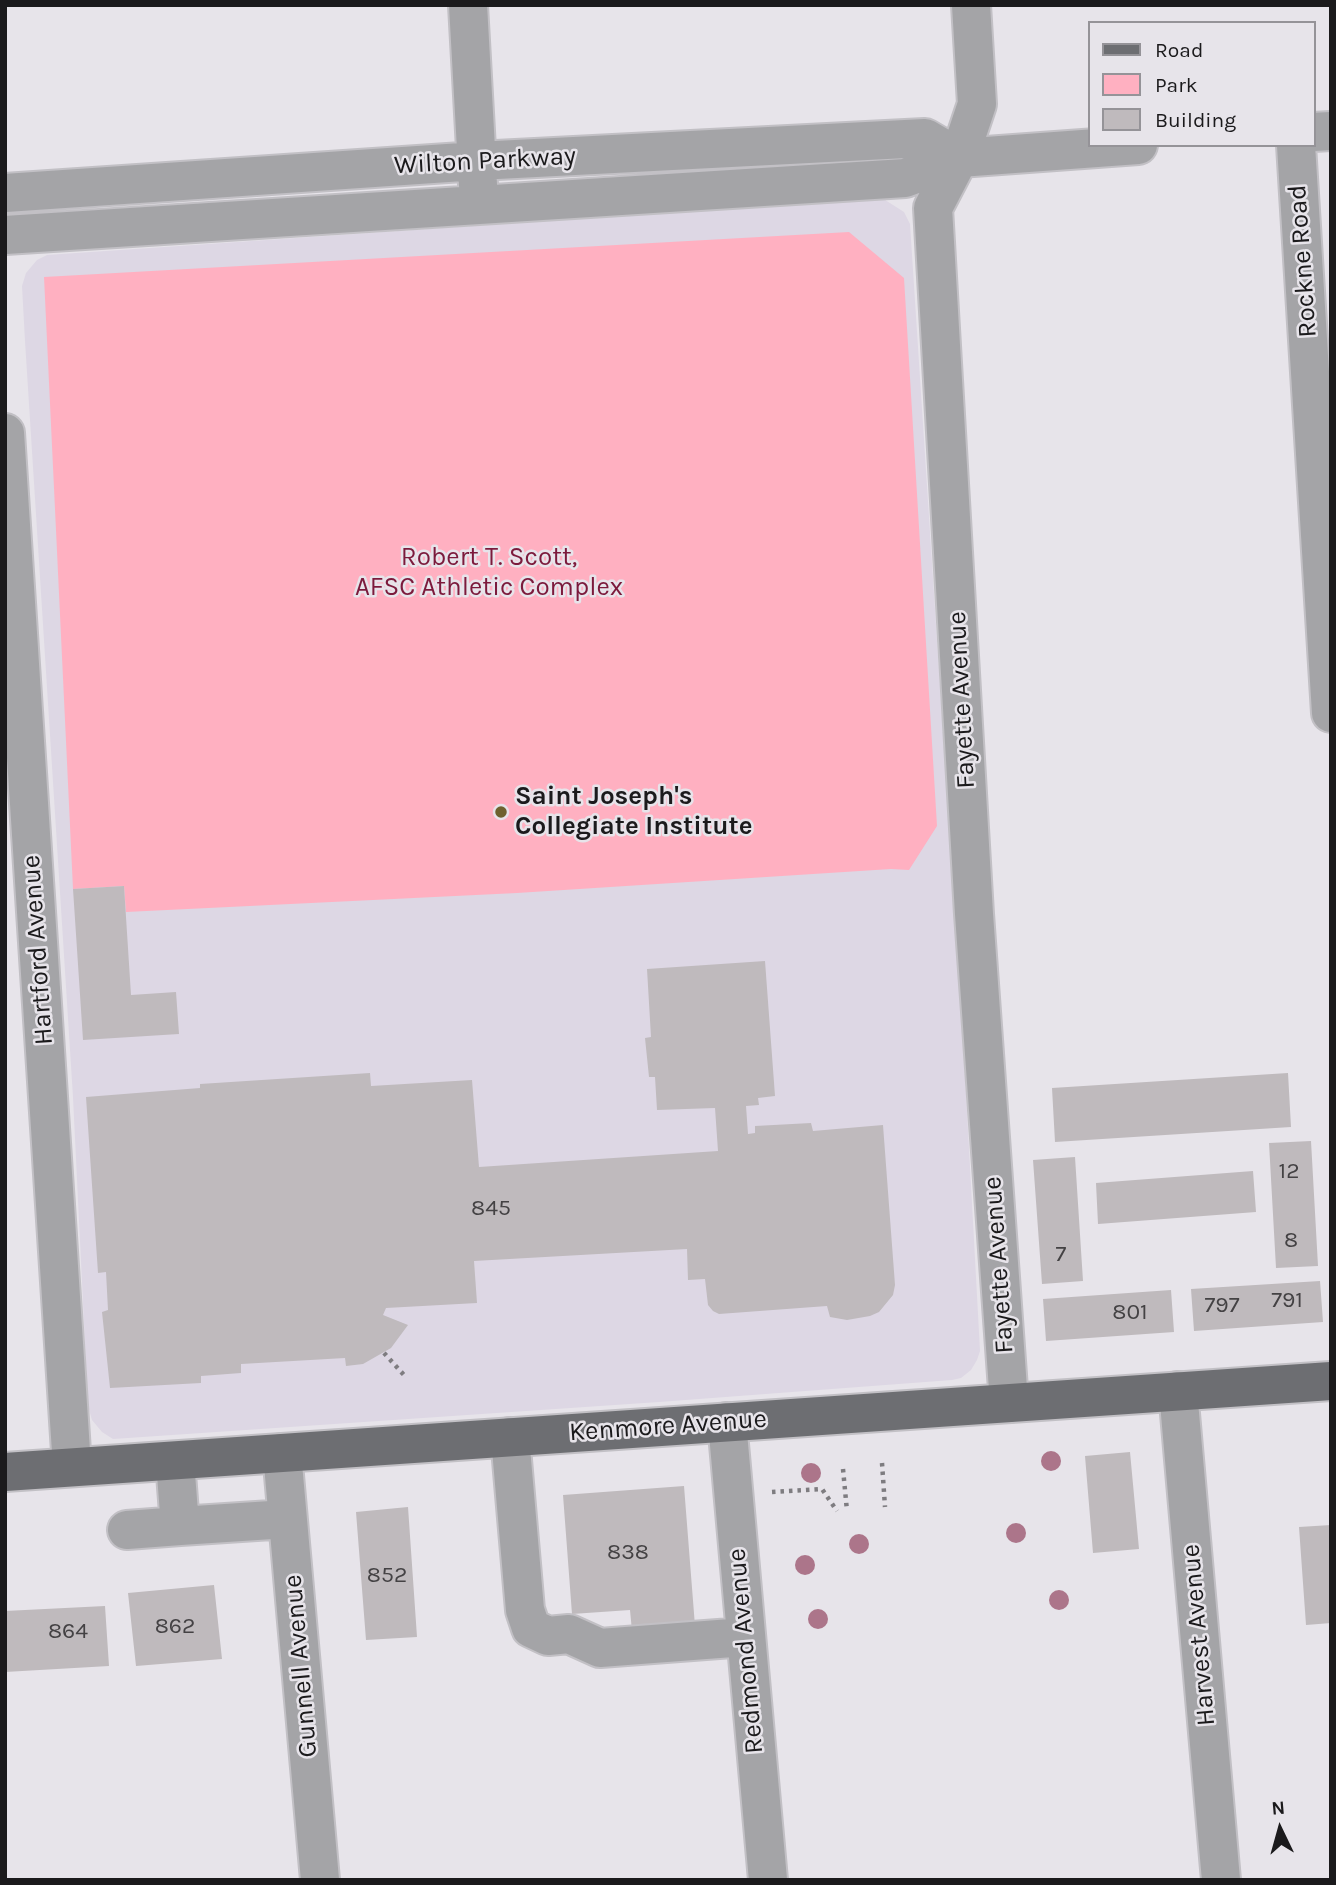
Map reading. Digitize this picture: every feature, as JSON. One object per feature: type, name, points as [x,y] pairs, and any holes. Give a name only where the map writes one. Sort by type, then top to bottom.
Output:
[{"type":"main road","name":"Kenmore Avenue","points":[[5,1472],[1331,1381]]},
{"type":"street","points":[[468,5],[480,205]]},
{"type":"street","name":"Fayette Avenue","points":[[971,5],[977,104],[959,158],[933,208],[974,914],[1009,1403]]},
{"type":"street","name":"Wilton Parkway","points":[[5,193],[477,161],[925,138],[959,158]]},
{"type":"street","name":"Wilton Parkway","points":[[5,235],[905,178],[959,158],[1110,147]]},
{"type":"street","name":"Rockne Road","points":[[1296,147],[1331,713]]},
{"type":"street","name":"Hartford Avenue","points":[[5,433],[72,1467]]},
{"type":"street","name":"Harvest Avenue","points":[[1178,1391],[1221,1880]]},
{"type":"street","name":"Redmond Avenue","points":[[727,1422],[768,1880]]},
{"type":"street","points":[[510,1437],[525,1610],[531,1628],[548,1636],[569,1634],[600,1648],[745,1637]]},
{"type":"street","name":"Gunnell Avenue","points":[[282,1453],[320,1880]]},
{"type":"street","points":[[175,1461],[180,1526]]},
{"type":"street","points":[[127,1531],[287,1518]]},
{"type":"path","points":[[384,1353],[404,1375]]},
{"type":"path","points":[[882,1463],[885,1507]]},
{"type":"path","points":[[843,1469],[847,1511]]},
{"type":"path","points":[[772,1492],[822,1489],[837,1511]]},
{"type":"shaded area","name":"Saint Joseph's Collegiate Institute","points":[[882,198],[904,212],[910,224],[964,1056],[980,1351],[971,1370],[961,1378],[952,1380],[113,1439],[102,1432],[92,1420],[88,1406],[73,1097],[25,341],[22,286],[26,273],[37,260],[47,255]]},
{"type":"green space","name":"Robert T. Scott, AFSC Athletic Complex","points":[[849,232],[904,278],[937,826],[909,870],[126,912],[124,886],[73,889],[44,277]]},
{"type":"building","points":[[124,886],[131,995],[176,992],[179,1034],[83,1040],[73,889]]},
{"type":"building","points":[[765,961],[775,1096],[758,1098],[759,1105],[746,1106],[748,1134],[755,1133],[755,1126],[811,1123],[813,1131],[883,1125],[895,1285],[893,1295],[879,1312],[847,1320],[830,1317],[827,1306],[719,1314],[708,1305],[705,1279],[688,1280],[687,1249],[474,1261],[477,1303],[386,1308],[383,1315],[408,1325],[391,1348],[363,1364],[346,1366],[345,1358],[241,1364],[241,1373],[201,1376],[201,1383],[110,1388],[102,1312],[108,1310],[106,1272],[98,1273],[86,1097],[200,1088],[200,1084],[370,1073],[371,1086],[472,1080],[479,1167],[718,1151],[715,1108],[657,1110],[655,1077],[649,1077],[645,1038],[651,1037],[647,969]]},
{"type":"building","points":[[1288,1073],[1291,1127],[1055,1142],[1052,1088]]},
{"type":"building","points":[[1311,1141],[1318,1266],[1276,1268],[1269,1143]]},
{"type":"building","points":[[1075,1157],[1083,1281],[1042,1284],[1033,1160]]},
{"type":"building","points":[[1253,1171],[1256,1212],[1098,1224],[1096,1183]]},
{"type":"building","points":[[1320,1281],[1323,1322],[1194,1331],[1191,1289]]},
{"type":"building","points":[[1171,1290],[1174,1332],[1046,1341],[1043,1299]]},
{"type":"building","points":[[1130,1452],[1139,1549],[1093,1553],[1085,1456]]},
{"type":"building","points":[[684,1486],[695,1626],[632,1631],[630,1610],[572,1614],[563,1495]]},
{"type":"building","points":[[408,1507],[417,1637],[366,1640],[356,1512]]},
{"type":"building","points":[[1331,1525],[1331,1623],[1306,1625],[1299,1527]]},
{"type":"building","points":[[214,1585],[222,1659],[136,1666],[128,1593]]},
{"type":"building","points":[[105,1606],[109,1666],[5,1672],[5,1611]]},
{"type":"place","name":"Saint Joseph's Collegiate Institute","points":[[501,812]]}]
